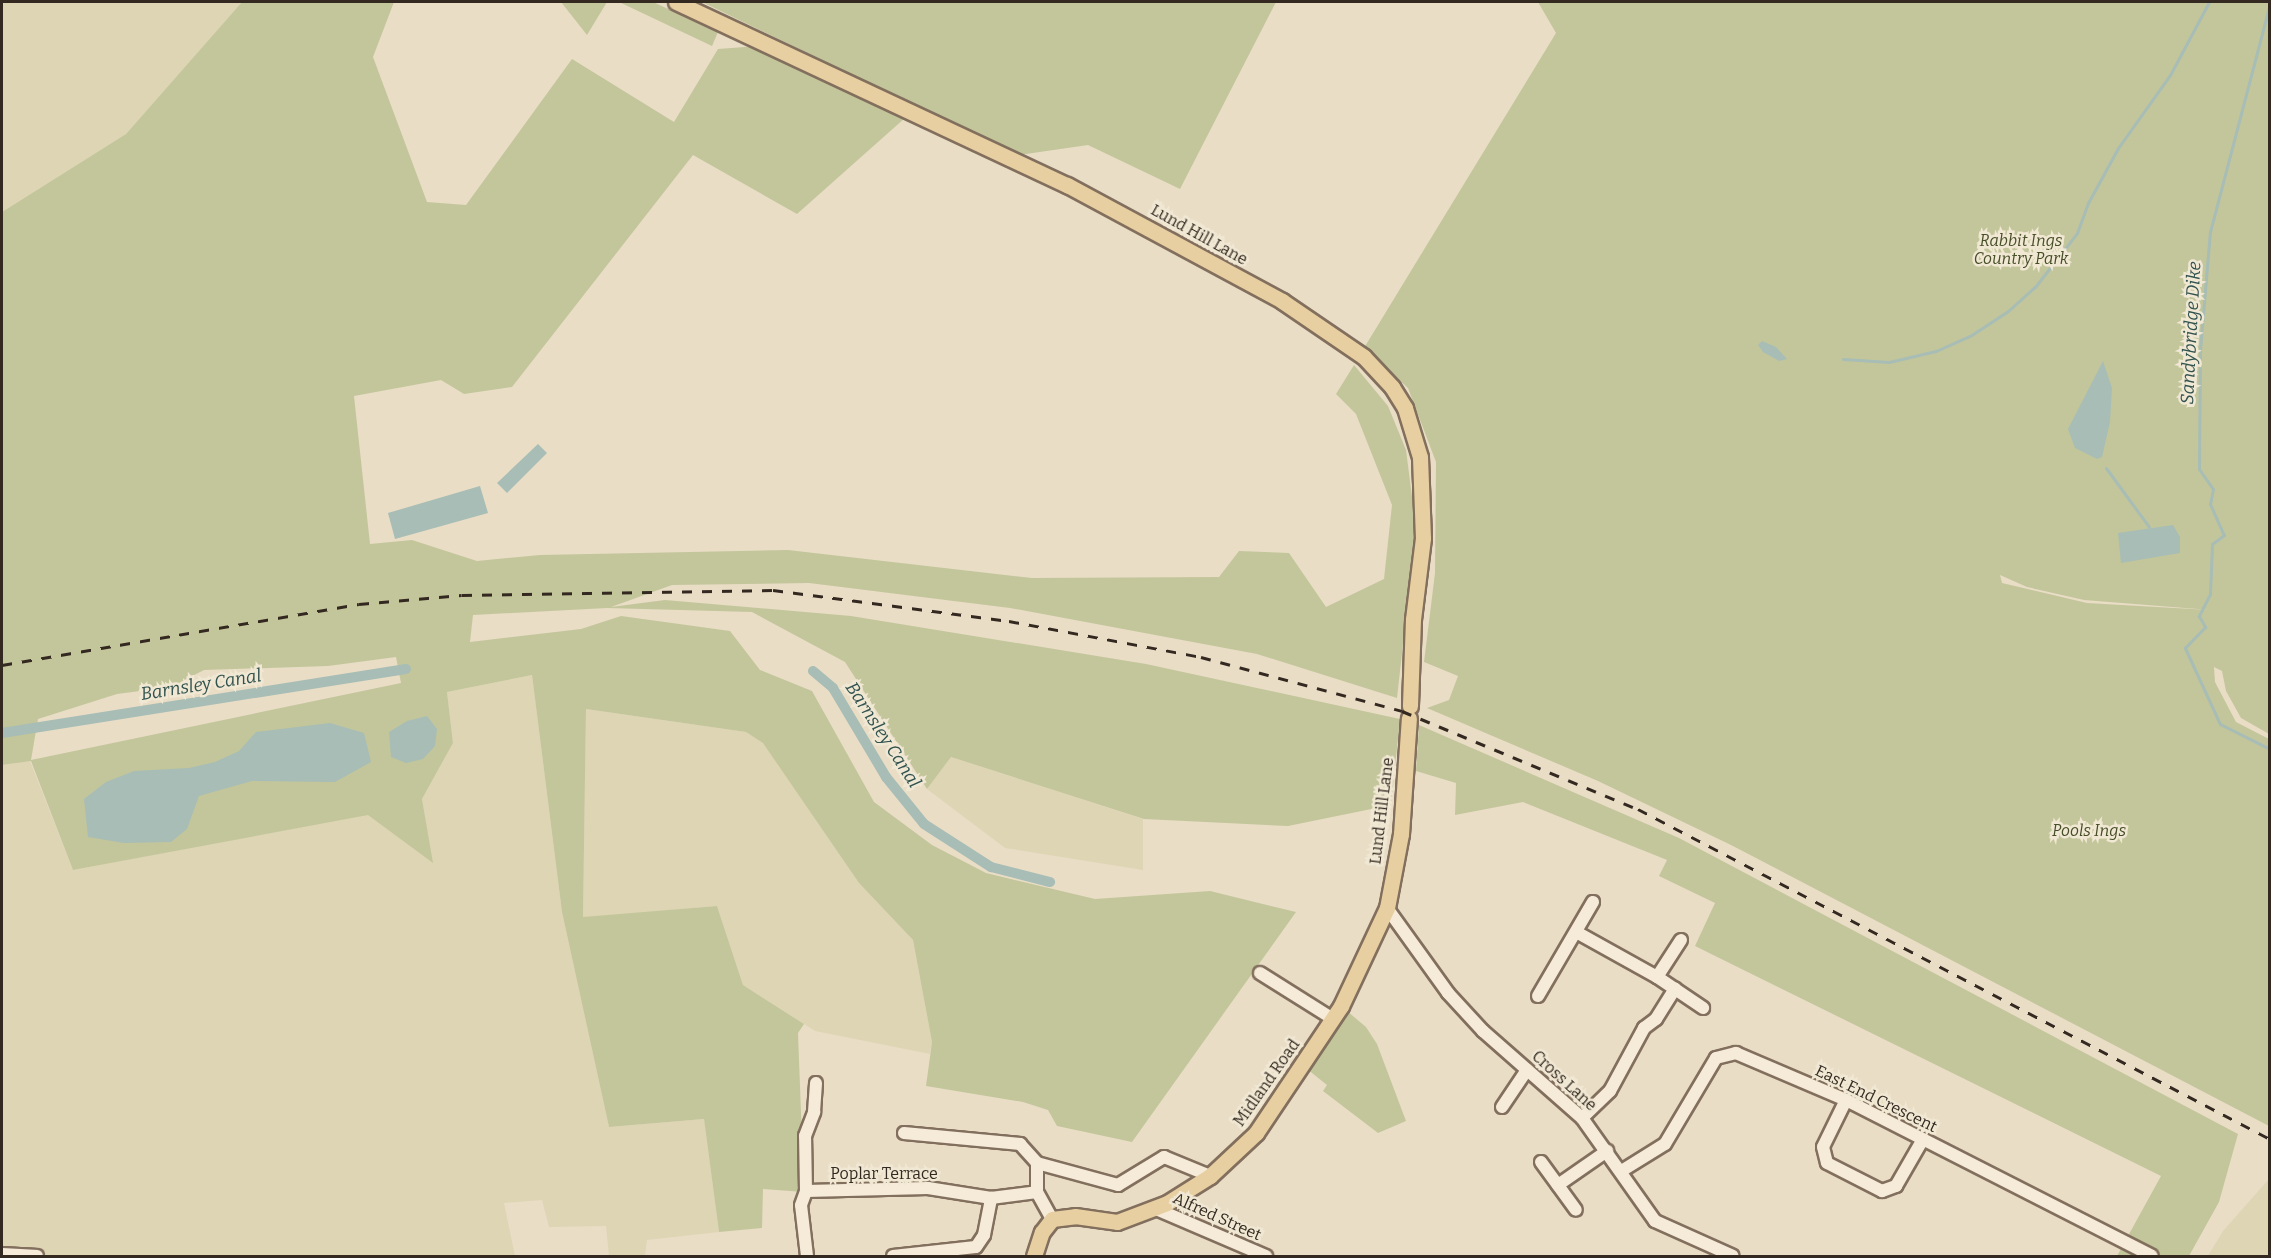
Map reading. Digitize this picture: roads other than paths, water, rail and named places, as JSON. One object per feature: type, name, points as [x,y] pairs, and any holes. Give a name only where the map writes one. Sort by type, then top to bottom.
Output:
[{"type":"main road","name":"Lund Hill Lane","points":[[676,2],[1086,195],[1282,301],[1364,357],[1392,387],[1405,408],[1420,457],[1423,538],[1413,619],[1410,712],[1401,834],[1387,908]]},
{"type":"main road","name":"Midland Road","points":[[1052,1220],[1075,1216],[1117,1222],[1154,1208],[1210,1176],[1256,1133],[1333,1019],[1361,969],[1387,908]]},
{"type":"main road","points":[[1034,1257],[1042,1232],[1052,1220]]},
{"type":"street","points":[[1538,996],[1578,933],[1593,902]]},
{"type":"street","name":"Cross Lane","points":[[1387,908],[1448,993],[1527,1070],[1582,1118],[1623,1170],[1655,1221],[1716,1253],[1733,1257]]},
{"type":"street","points":[[1578,933],[1657,977],[1703,1008]]},
{"type":"street","points":[[1657,977],[1681,940]]},
{"type":"street","points":[[1260,973],[1333,1019]]},
{"type":"street","points":[[1582,1118],[1610,1091],[1644,1028],[1656,1019],[1675,989]]},
{"type":"street","name":"East End Crescent","points":[[1623,1170],[1665,1144],[1716,1058],[1736,1053],[1846,1100],[2152,1257]]},
{"type":"street","points":[[1502,1107],[1527,1070]]},
{"type":"street","points":[[807,1257],[801,1205],[806,1191],[805,1136],[814,1112],[816,1083]]},
{"type":"street","points":[[1846,1100],[1823,1147],[1827,1163],[1882,1191],[1896,1186],[1923,1139]]},
{"type":"street","points":[[904,1133],[1020,1144],[1037,1163],[1118,1185],[1164,1157],[1210,1176]]},
{"type":"street","points":[[1558,1185],[1607,1151]]},
{"type":"street","points":[[1541,1162],[1576,1210]]},
{"type":"street","points":[[1037,1163],[1037,1192],[1052,1220]]},
{"type":"street","name":"Poplar Terrace","points":[[806,1191],[928,1188],[990,1198],[1037,1192]]},
{"type":"street","points":[[893,1257],[976,1247],[984,1235],[990,1198]]},
{"type":"street","name":"Alfred Street","points":[[1154,1208],[1266,1257]]},
{"type":"street","points":[[2,1254],[37,1257]]},
{"type":"water","points":[[1762,341],[1776,347],[1787,359],[1779,361],[1763,352],[1758,345]]},
{"type":"water","points":[[2103,361],[2112,388],[2110,422],[2102,457],[2097,459],[2075,448],[2068,429]]},
{"type":"water","points":[[538,444],[547,453],[507,493],[497,483]]},
{"type":"water","points":[[480,486],[488,513],[395,539],[388,513]]},
{"type":"water","points":[[2173,525],[2180,537],[2180,553],[2121,563],[2118,533]]},
{"type":"water","points":[[427,716],[437,729],[435,746],[423,759],[406,763],[391,757],[389,732],[407,721]]},
{"type":"water","points":[[330,723],[364,733],[371,762],[335,782],[252,781],[199,796],[187,829],[171,842],[124,843],[88,837],[84,799],[106,782],[134,771],[189,768],[215,762],[239,751],[256,732]]},
{"type":"waterway","points":[[1843,359],[1889,362],[1936,351],[1970,336],[2008,311],[2035,287],[2077,233],[2088,203],[2118,148],[2170,75],[2209,2]]},
{"type":"waterway","name":"Sandybridge Dike","points":[[2270,3],[2210,231],[2200,350],[2199,469],[2213,489],[2210,504],[2224,535],[2212,544],[2210,594],[2199,616],[2205,627],[2185,648],[2220,724],[2270,749]]},
{"type":"waterway","points":[[2106,468],[2149,527]]},
{"type":"waterway","name":"Barnsley Canal","points":[[2,733],[406,669]]},
{"type":"waterway","name":"Barnsley Canal","points":[[813,671],[833,688],[886,777],[924,824],[991,867],[1050,882]]},
{"type":"railway","points":[[2,665],[359,604],[462,595],[773,590],[1009,621],[1201,657],[1402,711],[1638,809],[2270,1139]]},
{"type":"park label","name":"Rabbit Ings Country Park","points":[[2021,250]]},
{"type":"park label","name":"Pools Ings","points":[[2089,831]]}]
